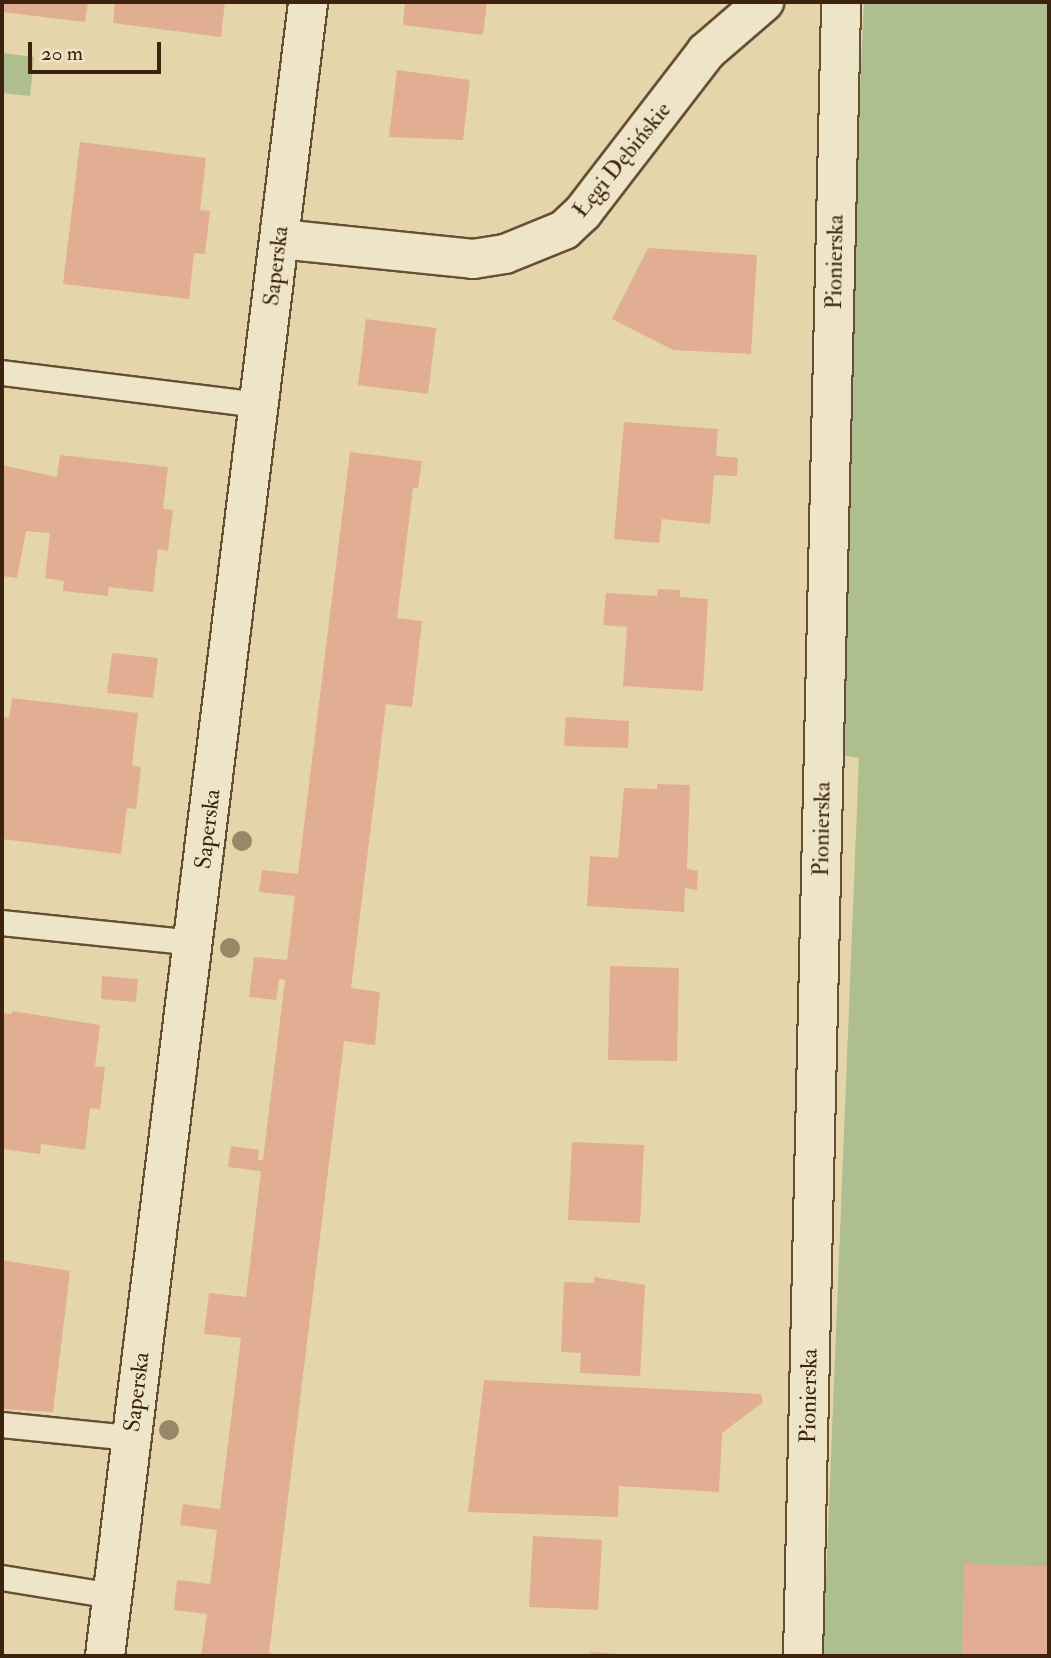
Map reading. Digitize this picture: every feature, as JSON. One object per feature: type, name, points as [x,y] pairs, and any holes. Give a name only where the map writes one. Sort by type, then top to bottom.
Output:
[{"type":"street","name":"Saperska","points":[[106,1656],[308,2]]},
{"type":"street","name":"Łęgi Dębińskie","points":[[280,239],[473,259],[505,254],[564,230],[583,212],[706,52],[764,2]]},
{"type":"street","name":"Pionierska","points":[[803,1656],[841,2]]},
{"type":"lane","points":[[2,373],[259,405]]},
{"type":"lane","points":[[2,923],[194,943]]},
{"type":"lane","points":[[2,1425],[131,1438]]},
{"type":"lane","points":[[2,1578],[113,1597]]},
{"type":"green space","points":[[864,2],[1049,2],[1049,1656],[823,1656],[859,758],[829,753]]},
{"type":"green space","points":[[2,53],[34,57],[30,96],[2,93]]},
{"type":"building","points":[[2,2],[88,2],[85,22],[2,12]]},
{"type":"building","points":[[115,2],[225,2],[221,37],[113,23]]},
{"type":"building","points":[[405,2],[487,2],[483,35],[403,25]]},
{"type":"building","points":[[397,70],[470,80],[463,140],[389,137]]},
{"type":"building","points":[[80,142],[206,158],[200,210],[210,211],[205,254],[194,253],[189,299],[63,284]]},
{"type":"building","points":[[648,248],[757,255],[751,354],[673,350],[612,319]]},
{"type":"building","points":[[366,319],[436,328],[428,394],[358,385]]},
{"type":"building","points":[[624,422],[718,429],[716,456],[738,458],[737,476],[714,475],[710,524],[662,519],[659,543],[614,539]]},
{"type":"building","points":[[350,452],[422,461],[418,488],[413,488],[397,618],[422,621],[412,707],[386,704],[351,988],[380,992],[375,1045],[344,1041],[269,1653],[279,1656],[201,1656],[207,1614],[174,1610],[177,1580],[210,1584],[217,1530],[180,1525],[183,1504],[220,1509],[241,1338],[204,1334],[209,1293],[246,1297],[261,1171],[228,1167],[231,1146],[259,1150],[258,1160],[263,1160],[285,980],[279,979],[276,1000],[249,997],[254,957],[287,960],[295,896],[259,892],[262,870],[298,874]]},
{"type":"building","points":[[60,455],[168,467],[163,509],[173,510],[168,551],[158,549],[153,592],[109,587],[108,596],[63,591],[64,581],[45,578],[50,533],[26,531],[17,578],[2,576],[2,465],[57,477]]},
{"type":"building","points":[[658,589],[680,590],[680,597],[708,599],[703,691],[623,686],[627,627],[603,625],[606,593],[657,596]]},
{"type":"building","points":[[112,653],[158,658],[153,698],[107,693]]},
{"type":"building","points":[[12,698],[138,713],[132,765],[141,767],[136,809],[127,808],[121,854],[2,839],[2,717],[9,718]]},
{"type":"building","points":[[566,717],[629,721],[628,748],[564,746]]},
{"type":"building","points":[[657,784],[690,785],[687,869],[698,871],[697,890],[685,888],[684,912],[587,906],[590,856],[618,858],[624,788],[657,789]]},
{"type":"building","points":[[610,966],[679,968],[677,1061],[608,1060]]},
{"type":"building","points":[[102,976],[138,979],[136,1002],[101,999]]},
{"type":"building","points":[[12,1011],[100,1025],[95,1066],[105,1067],[100,1109],[90,1108],[85,1150],[41,1144],[40,1154],[2,1149],[2,1013],[12,1014]]},
{"type":"building","points":[[572,1142],[644,1145],[640,1223],[568,1220]]},
{"type":"building","points":[[2,1260],[70,1271],[53,1412],[2,1409]]},
{"type":"building","points":[[594,1277],[645,1285],[640,1376],[580,1373],[581,1353],[561,1352],[564,1282],[594,1283]]},
{"type":"building","points":[[484,1380],[761,1394],[763,1402],[722,1433],[719,1492],[619,1486],[618,1517],[468,1512]]},
{"type":"building","points":[[533,1536],[602,1540],[598,1610],[529,1607]]},
{"type":"building","points":[[964,1564],[1049,1566],[1049,1656],[962,1656]]},
{"type":"building","points":[[591,1652],[620,1654],[620,1656],[591,1656]]}]
